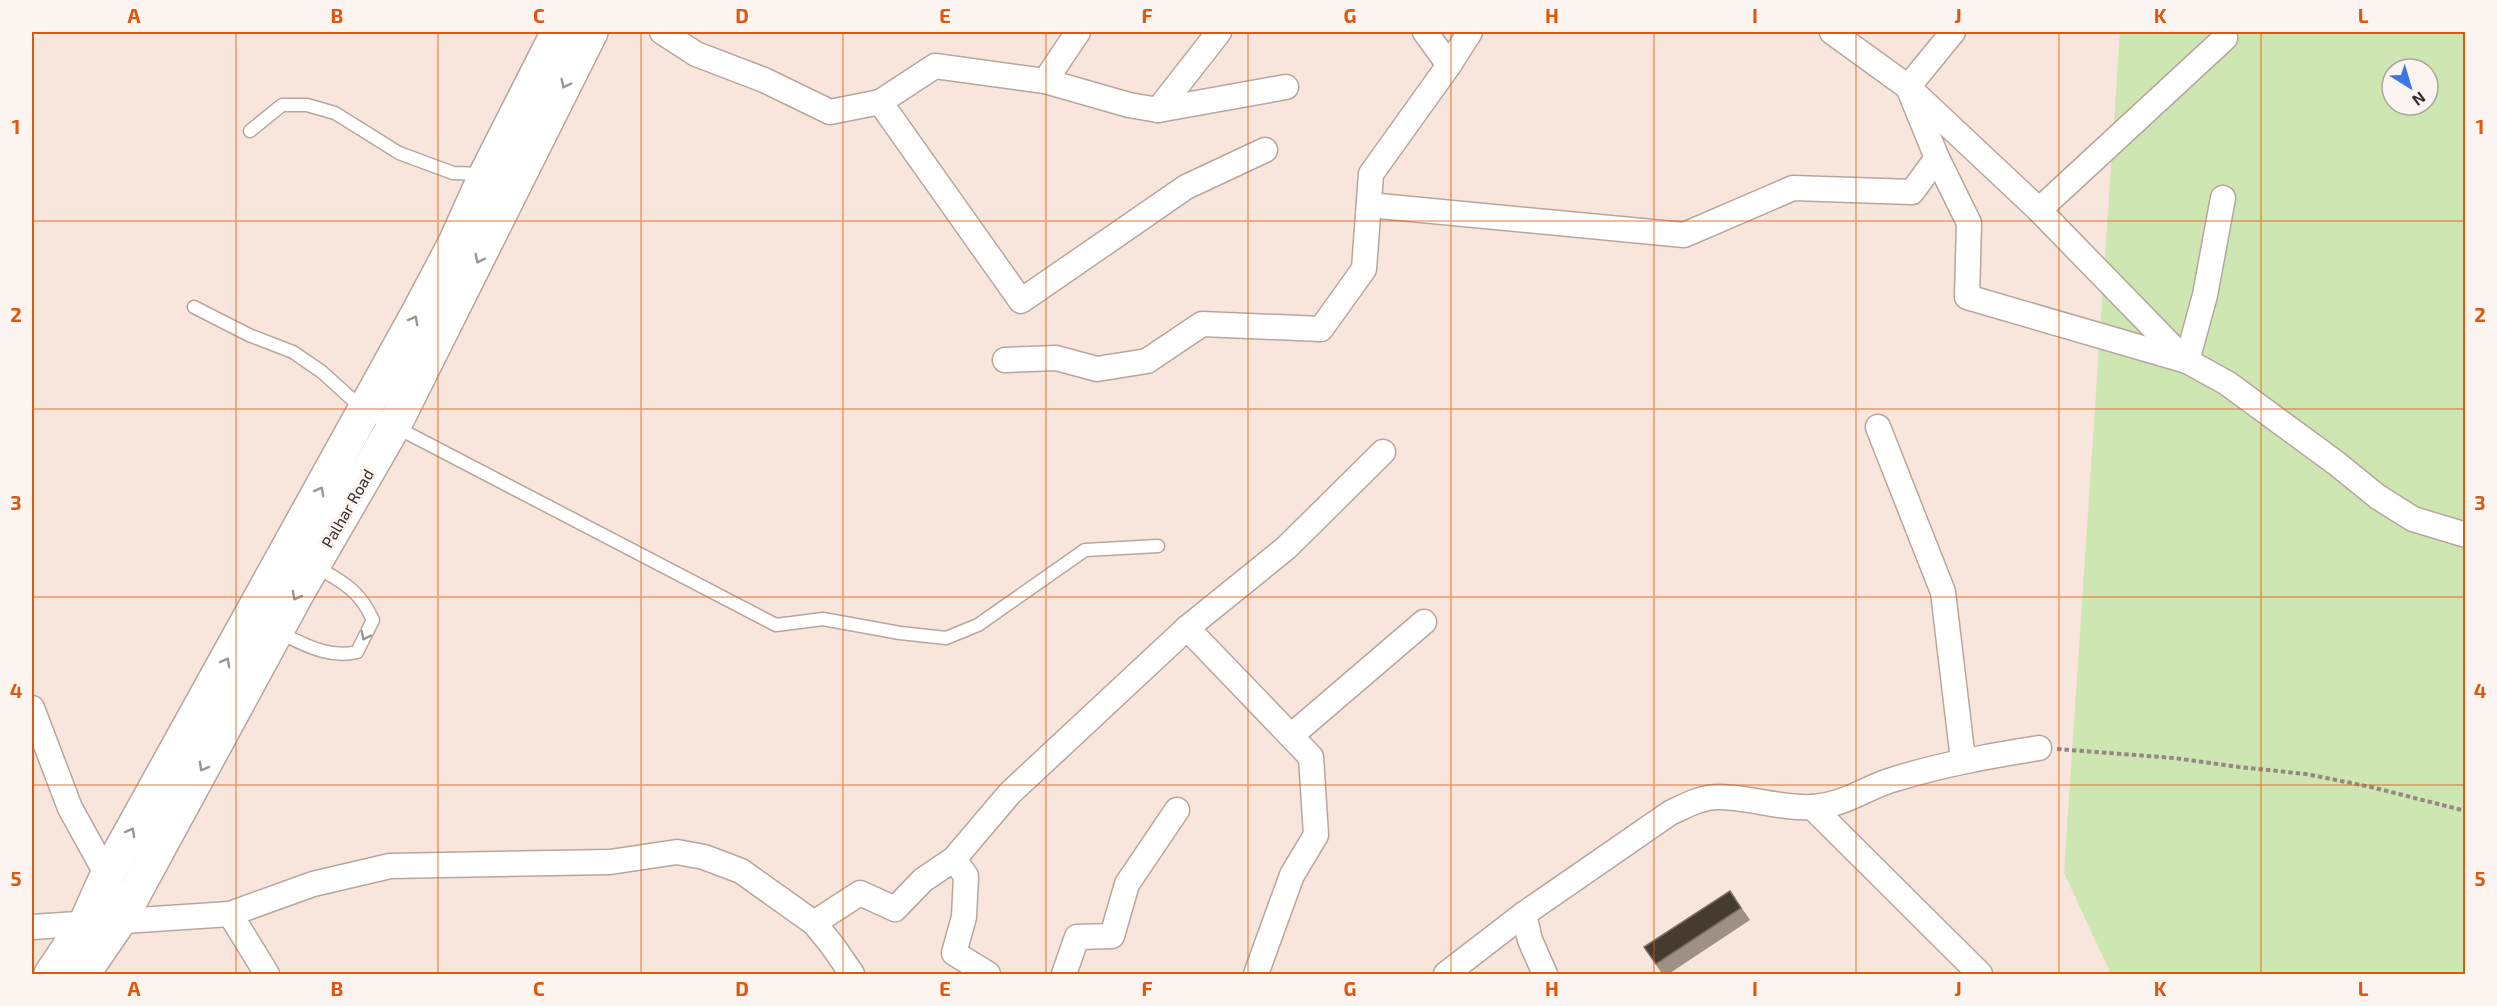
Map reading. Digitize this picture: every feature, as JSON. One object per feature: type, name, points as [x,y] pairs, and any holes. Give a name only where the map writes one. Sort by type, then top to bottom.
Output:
[{"type":"main road","name":"Palhar Road","points":[[51,975],[86,922],[107,875],[365,411],[455,243],[486,174],[558,32]]},
{"type":"main road","name":"Palhar Road","points":[[83,975],[120,920],[314,565],[394,426],[591,32]]},
{"type":"street","points":[[662,32],[696,54],[764,80],[830,112],[880,102],[935,66],[1045,81],[1130,105],[1158,110],[1287,87]]},
{"type":"street","points":[[1045,81],[1078,32]]},
{"type":"street","points":[[1158,110],[1219,32]]},
{"type":"street","points":[[1425,32],[1449,64]]},
{"type":"street","points":[[1005,360],[1056,358],[1097,369],[1147,361],[1202,324],[1321,329],[1364,269],[1371,174],[1470,32]]},
{"type":"street","points":[[1832,32],[1908,87],[2039,210],[2187,362]]},
{"type":"street","points":[[1908,87],[1953,32]]},
{"type":"street","points":[[2039,210],[2225,38]]},
{"type":"street","points":[[1908,87],[1937,158],[1969,223],[1968,297],[2187,362],[2227,383],[2413,519],[2466,535]]},
{"type":"street","points":[[880,102],[1021,301],[1186,187],[1265,150]]},
{"type":"street","points":[[1369,205],[1684,235],[1793,188],[1912,192],[1937,158]]},
{"type":"street","points":[[2187,362],[2205,296],[2223,198]]},
{"type":"street","points":[[1878,427],[1943,592],[1963,760]]},
{"type":"street","points":[[814,923],[860,893],[895,909],[923,880],[954,859],[1010,793],[1187,628],[1287,548],[1383,452]]},
{"type":"street","points":[[1292,735],[1424,622]]},
{"type":"street","points":[[1187,628],[1311,757],[1316,836],[1292,875],[1256,975]]},
{"type":"street","points":[[32,708],[70,808],[107,875]]},
{"type":"street","points":[[1446,975],[1524,914],[1670,813],[1693,802],[1716,797],[1776,806],[1812,807],[1838,804],[1892,780],[1963,760],[2039,748]]},
{"type":"street","points":[[1812,807],[1980,975]]},
{"type":"street","points":[[1064,975],[1077,937],[1112,936],[1127,884],[1177,810]]},
{"type":"street","points":[[32,927],[230,914],[313,884],[390,866],[610,862],[677,852],[705,857],[741,871],[814,923],[852,975]]},
{"type":"street","points":[[954,859],[966,876],[964,917],[954,952],[988,975]]},
{"type":"street","points":[[230,914],[267,975]]},
{"type":"street","points":[[1524,914],[1530,940],[1545,975]]},
{"type":"lane","points":[[250,131],[282,105],[307,105],[335,113],[399,153],[453,172],[486,174]]},
{"type":"lane","points":[[194,307],[249,335],[293,352],[322,372],[365,411],[776,625],[823,619],[900,633],[946,638],[978,625],[1085,550],[1158,546]]},
{"type":"lane","points":[[277,632],[332,655],[343,656],[357,652],[373,620],[367,607],[360,595],[314,565]]},
{"type":"path","points":[[2039,748],[2131,754],[2306,774],[2466,811]]},
{"type":"green space","points":[[2120,32],[2465,32],[2465,974],[2111,974],[2064,873]]},
{"type":"building","points":[[1730,891],[1741,908],[1656,964],[1644,947]]}]
